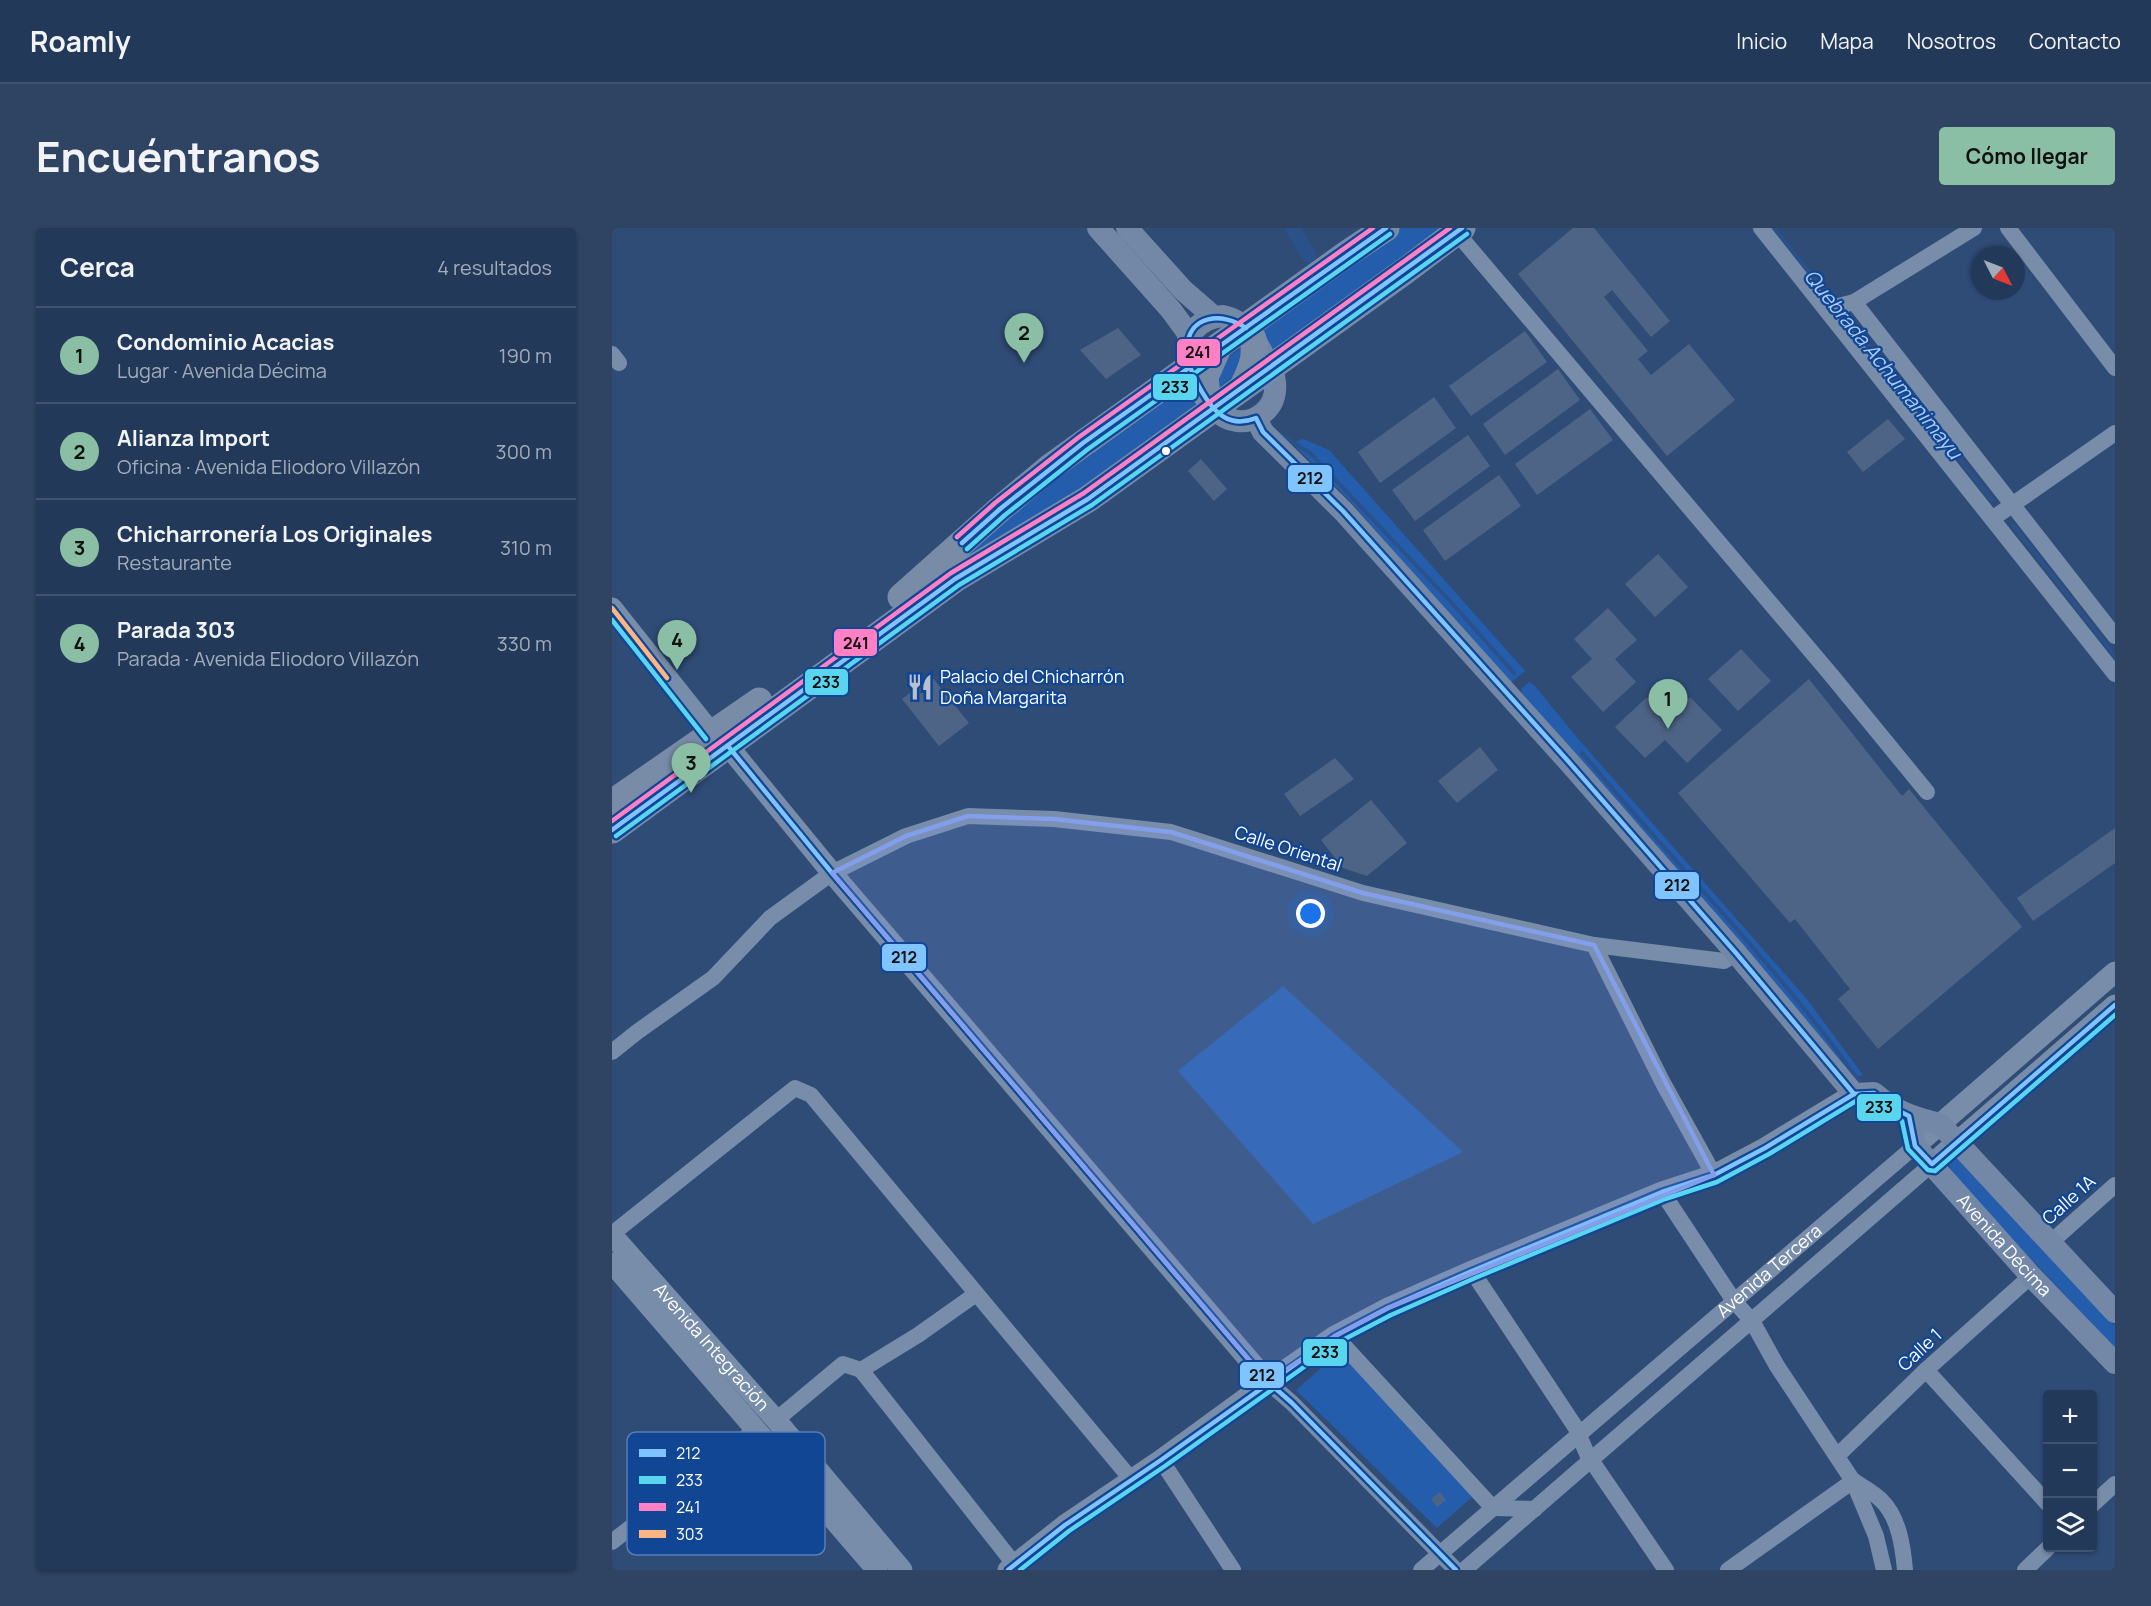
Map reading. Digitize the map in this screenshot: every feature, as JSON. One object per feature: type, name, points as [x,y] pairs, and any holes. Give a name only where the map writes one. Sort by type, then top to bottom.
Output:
[{"type":"highway","points":[[612,830],[720,740],[906,594],[1049,468],[1218,348],[1250,333],[1348,253],[1386,228]]},
{"type":"highway","points":[[612,803],[720,740],[955,579],[1088,499],[1210,402],[1243,386],[1459,230]]},
{"type":"highway","points":[[1243,386],[1254,360],[1255,350],[1250,333]]},
{"type":"highway","points":[[1210,402],[1204,377],[1218,348]]},
{"type":"main road","points":[[1098,228],[1171,310],[1190,336]]},
{"type":"main road","points":[[1127,228],[1183,290],[1214,317]]},
{"type":"main road","points":[[1214,317],[1232,318],[1250,333],[1269,368],[1275,384],[1275,393],[1268,409],[1256,418],[1241,422],[1221,415],[1210,402],[1191,367],[1187,357],[1190,336],[1196,327],[1214,317]]},
{"type":"main road","points":[[1256,418],[1263,432],[1343,511],[1568,761],[1736,953],[1854,1094],[1874,1094],[1889,1106],[1908,1116],[1940,1124]]},
{"type":"main road","points":[[1908,1116],[1915,1146]]},
{"type":"main road","name":"Avenida Décima","points":[[1940,1124],[2115,1312]]},
{"type":"main road","name":"Avenida Décima","points":[[1915,1146],[2031,1276],[2115,1363]]},
{"type":"street","points":[[1761,228],[1839,306],[2011,505],[2115,636]]},
{"type":"street","points":[[1839,306],[1974,228]]},
{"type":"street","points":[[2008,228],[2115,368]]},
{"type":"street","points":[[1459,230],[1927,792]]},
{"type":"street","points":[[1839,306],[1992,519],[2115,674]]},
{"type":"street","points":[[1992,519],[2115,434]]},
{"type":"street","points":[[612,608],[832,873],[1268,1382],[1292,1403],[1456,1570]]},
{"type":"street","name":"Calle Oriental","points":[[612,1052],[713,978],[770,918],[832,873],[906,836],[968,816],[1054,819],[1171,832],[1363,893],[1594,945],[1724,962],[1736,953]]},
{"type":"street","points":[[1594,945],[1663,1083],[1714,1175]]},
{"type":"street","name":"Avenida Tercera","points":[[1421,1570],[2115,972]]},
{"type":"street","name":"Avenida Tercera","points":[[1464,1570],[2115,1005]]},
{"type":"street","points":[[612,1234],[795,1088],[811,1095],[1131,1479]]},
{"type":"street","points":[[776,1420],[843,1365],[861,1370],[1011,1567],[1065,1525],[1161,1460],[1335,1336],[1388,1308],[1472,1271],[1662,1192],[1714,1175],[1765,1148],[1854,1094]]},
{"type":"street","name":"Calle 1A","points":[[2050,1243],[2115,1185]]},
{"type":"street","points":[[1662,1192],[1734,1301],[1752,1321],[1777,1366],[1853,1481],[1876,1536],[1884,1570]]},
{"type":"street","name":"Avenida Integración","points":[[612,1234],[786,1432]]},
{"type":"street","name":"Avenida Integración","points":[[612,1263],[755,1430]]},
{"type":"street","points":[[1472,1271],[1579,1435],[1591,1460],[1666,1570]]},
{"type":"street","name":"Calle 1","points":[[1836,1456],[1926,1370],[2031,1276]]},
{"type":"street","points":[[861,1370],[918,1335],[976,1294]]},
{"type":"street","points":[[1335,1336],[1493,1508],[1535,1509]]},
{"type":"street","points":[[1926,1370],[2043,1499]]},
{"type":"street","points":[[1161,1460],[1233,1570]]},
{"type":"street","name":"Avenida Integración","points":[[825,1478],[902,1570]]},
{"type":"street","points":[[1728,1570],[1853,1481]]},
{"type":"street","points":[[1853,1481],[1883,1501],[1896,1523],[1903,1546],[1905,1570]]},
{"type":"street","points":[[2097,1500],[2115,1484]]},
{"type":"street","name":"Avenida Integración","points":[[825,1510],[877,1570]]},
{"type":"street","points":[[612,1542],[627,1530]]},
{"type":"street","points":[[2025,1570],[2044,1552]]},
{"type":"highlighted area","points":[[968,816],[1054,819],[1171,832],[1363,893],[1594,945],[1714,1175],[1388,1308],[1335,1336],[1268,1382],[832,873],[906,836]]},
{"type":"shaded area","points":[[1401,228],[1447,228],[1273,356],[1260,332],[1352,259]]},
{"type":"shaded area","points":[[1248,343],[1238,374],[1212,393],[1221,362]]},
{"type":"shaded area","points":[[1186,379],[1199,404],[1120,468],[939,577],[976,541]]},
{"type":"shaded area","points":[[1303,439],[1329,450],[1525,671],[1510,683],[1348,499],[1292,443]]},
{"type":"shaded area","points":[[1529,682],[1806,998],[1863,1075],[1854,1077],[1521,693],[1522,688]]},
{"type":"shaded area","points":[[1283,986],[1463,1152],[1313,1224],[1178,1071]]},
{"type":"shaded area","points":[[1958,1158],[2115,1326],[2115,1348],[1954,1177],[1948,1161]]},
{"type":"shaded area","points":[[1351,1350],[1480,1490],[1437,1528],[1296,1390],[1334,1357]]},
{"type":"building","points":[[1573,228],[1594,228],[1670,321],[1651,337],[1612,290],[1604,297],[1648,351],[1638,359],[1651,375],[1689,344],[1735,400],[1667,456],[1518,274]]},
{"type":"building","points":[[1118,328],[1141,355],[1106,379],[1080,350]]},
{"type":"building","points":[[1525,331],[1547,362],[1471,416],[1449,386]]},
{"type":"building","points":[[1558,369],[1580,400],[1505,455],[1483,424]]},
{"type":"building","points":[[1434,397],[1456,428],[1380,483],[1358,452]]},
{"type":"building","points":[[1590,409],[1613,440],[1537,495],[1515,464]]},
{"type":"building","points":[[1888,419],[1905,439],[1863,472],[1847,452]]},
{"type":"building","points":[[1468,435],[1490,466],[1415,521],[1392,490]]},
{"type":"building","points":[[1201,459],[1227,489],[1214,501],[1188,471]]},
{"type":"building","points":[[1499,475],[1521,506],[1445,561],[1423,530]]},
{"type":"building","points":[[1658,554],[1688,587],[1655,617],[1625,584]]},
{"type":"building","points":[[1608,608],[1637,640],[1615,659],[1636,682],[1603,712],[1571,677],[1592,659],[1574,639]]},
{"type":"building","points":[[1741,649],[1771,681],[1738,711],[1708,679]]},
{"type":"building","points":[[931,676],[969,723],[939,746],[902,699]]},
{"type":"building","points":[[1809,679],[1902,796],[1909,789],[2022,927],[1878,1049],[1838,999],[1850,989],[1795,919],[1790,923],[1678,793]]},
{"type":"building","points":[[1647,697],[1667,719],[1690,697],[1722,730],[1687,763],[1665,740],[1645,758],[1615,727]]},
{"type":"building","points":[[1480,747],[1498,770],[1457,803],[1438,781]]},
{"type":"building","points":[[1335,758],[1354,779],[1300,816],[1284,794]]},
{"type":"building","points":[[1371,800],[1407,843],[1367,876],[1343,868],[1321,840]]},
{"type":"building","points":[[2115,828],[2115,863],[2033,921],[2017,898]]},
{"type":"building","points":[[1440,1492],[1446,1500],[1437,1507],[1431,1499]]},
{"type":"waterway","points":[[1292,228],[1309,255]]},
{"type":"waterway","name":"Quebrada Achumanimayu","points":[[1774,228],[1834,302]]},
{"type":"waterway","name":"Quebrada Achumanimayu","points":[[1841,310],[1992,500]]},
{"type":"waterway","name":"Quebrada Achumanimayu","points":[[1278,433],[1310,453],[1450,601],[1514,673]]},
{"type":"waterway","name":"Quebrada Achumanimayu","points":[[2013,525],[2115,656]]},
{"type":"waterway","name":"Quebrada Achumanimayu","points":[[1582,753],[1794,996],[1859,1081]]},
{"type":"transit line","name":"241","points":[[957,537],[995,503],[1079,437],[1373,228]]},
{"type":"transit line","name":"212","points":[[962,543],[1000,509],[1083,443],[1386,228]]},
{"type":"transit line","name":"241","points":[[612,821],[951,573],[1084,493],[1450,228]]},
{"type":"transit line","name":"212","points":[[612,830],[955,579],[1088,499],[1462,228]]},
{"type":"transit line","name":"233","points":[[967,549],[1005,515],[1088,449],[1390,234]]},
{"type":"transit line","name":"233","points":[[616,836],[959,585],[1092,505],[1467,234]]},
{"type":"transit line","name":"212","points":[[1246,328],[1227,320],[1208,319],[1193,329],[1189,337],[1187,349],[1190,366],[1199,387],[1211,405],[1224,417],[1232,420],[1244,421],[1256,418],[1263,432],[1343,511],[1568,761],[1736,953],[1854,1094]]},
{"type":"transit line","name":"303","points":[[612,608],[667,678]]},
{"type":"transit line","name":"233","points":[[612,620],[706,739]]},
{"type":"transit line","name":"212","points":[[728,746],[832,873],[1268,1382],[1292,1403],[1456,1570]]},
{"type":"transit line","name":"212","points":[[1008,1570],[1065,1525],[1161,1460],[1335,1336],[1388,1308],[1662,1192],[1714,1175],[1765,1148],[1854,1094],[1874,1093],[1889,1106],[1909,1116],[1915,1146],[1932,1164],[2115,1005]]},
{"type":"transit line","name":"233","points":[[1020,1570],[1069,1531],[1165,1466],[1339,1342],[1391,1315],[1665,1199],[1717,1182],[1769,1154],[1856,1101],[1871,1101],[1902,1121],[1908,1149],[1928,1170],[1935,1171],[2115,1015]]},
{"type":"place","name":"Alianza Import","points":[[1024,363]]},
{"type":"place","name":"Parada 303","points":[[677,670]]},
{"type":"place","name":"Palacio del Chicharrón Doña Margarita","points":[[920,687]]},
{"type":"place","name":"Condominio Acacias","points":[[1668,729]]},
{"type":"place","name":"Chicharronería Los Originales","points":[[691,793]]}]
